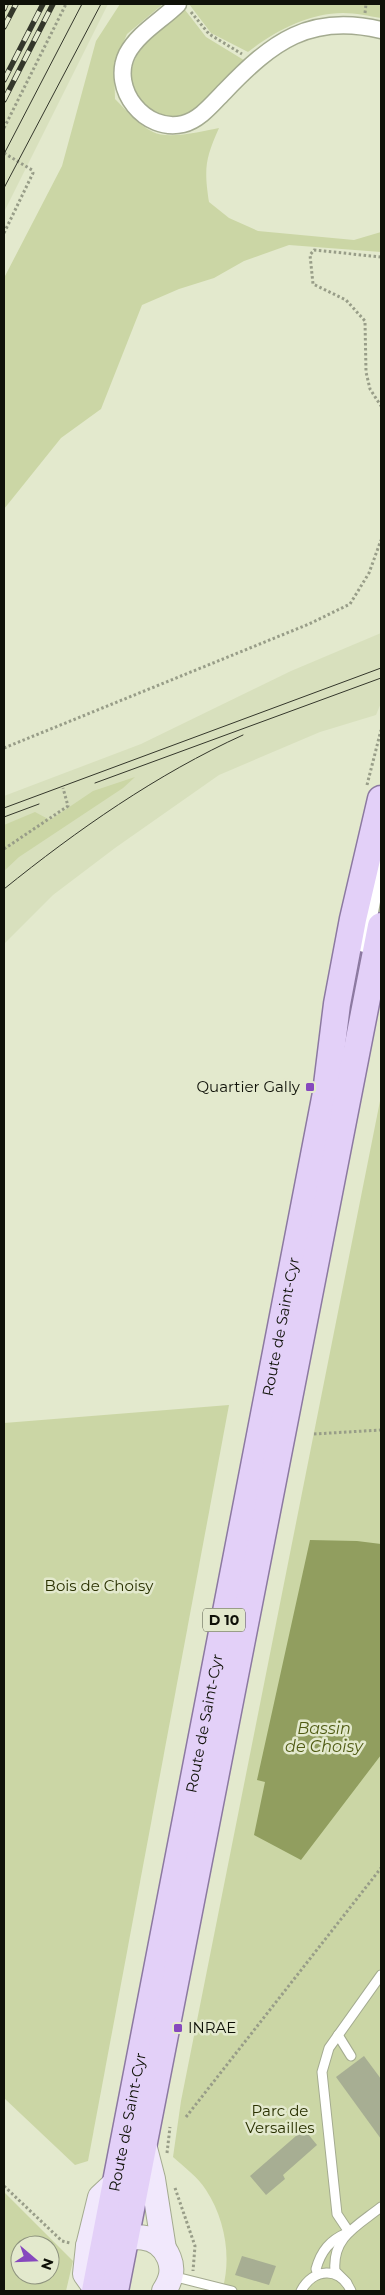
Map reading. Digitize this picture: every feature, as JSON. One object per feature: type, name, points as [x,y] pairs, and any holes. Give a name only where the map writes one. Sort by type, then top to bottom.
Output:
[{"type":"main road","name":"D 10","points":[[367,952],[381,799]]},
{"type":"main road","name":"D 10","points":[[367,952],[381,926]]},
{"type":"main road","name":"Route de Saint-Cyr","points":[[106,2242],[145,2148],[367,952]]},
{"type":"main road","name":"Route de Saint-Cyr","points":[[101,2290],[115,2183],[326,1093],[367,952]]},
{"type":"main road","points":[[145,2148],[153,2179],[164,2249],[172,2266],[168,2283]]},
{"type":"main road","points":[[106,2242],[147,2238],[164,2249]]},
{"type":"street","points":[[185,8],[136,41],[125,61],[123,81],[132,103],[140,112],[158,125],[183,124],[198,117],[254,61],[301,32],[337,24],[381,30]]},
{"type":"street","points":[[367,952],[381,850]]},
{"type":"lane","points":[[349,2232],[337,2214],[322,2072],[329,2048],[381,1975]]},
{"type":"lane","points":[[338,2035],[351,2056]]},
{"type":"lane","points":[[318,2274],[316,2269],[321,2253],[337,2237],[349,2232],[381,2209]]},
{"type":"lane","points":[[349,2232],[338,2246],[334,2258],[335,2271],[349,2287]]},
{"type":"lane","points":[[301,2291],[308,2280],[318,2274],[329,2272],[339,2276],[349,2287]]},
{"type":"lane","points":[[168,2283],[227,2291]]},
{"type":"path","points":[[4,128],[66,4]]},
{"type":"path","points":[[185,8],[209,34],[254,61]]},
{"type":"path","points":[[4,153],[32,170],[32,174],[4,233]]},
{"type":"path","points":[[381,257],[325,250],[314,250],[310,255],[313,284],[346,300],[365,321],[368,380],[370,389],[381,406]]},
{"type":"path","points":[[4,748],[309,624],[350,604],[369,573],[381,540]]},
{"type":"path","points":[[4,849],[68,806],[63,788]]},
{"type":"path","points":[[314,1434],[381,1430]]},
{"type":"path","points":[[186,2117],[381,1868]]},
{"type":"path","points":[[4,2186],[62,2241],[106,2242]]},
{"type":"shaded area","points":[[4,4],[108,4],[4,212]]},
{"type":"shaded area","points":[[381,633],[381,703],[376,715],[320,732],[219,775],[115,848],[53,895],[4,944],[4,796],[141,744],[291,671]]},
{"type":"green space","points":[[120,4],[163,4],[127,34],[114,64],[115,99],[142,126],[159,134],[186,134],[219,128],[208,156],[206,181],[209,202],[229,218],[258,231],[354,240],[381,232],[381,252],[289,245],[244,261],[214,278],[179,289],[142,305],[101,409],[61,438],[4,509],[4,278],[62,166],[96,41]]},
{"type":"green space","points":[[189,4],[381,4],[381,18],[343,13],[317,16],[280,31],[248,52],[211,33]]},
{"type":"green space","points":[[182,6],[206,37],[247,62],[195,111],[177,117],[164,115],[152,110],[142,102],[135,92],[132,80],[132,67],[138,54],[147,42]]},
{"type":"green space","points":[[135,777],[123,788],[19,857],[4,871],[4,825],[35,812],[50,820],[93,791]]},
{"type":"green space","name":"Parc de Versailles","points":[[381,1096],[381,2291],[222,2291],[225,2278],[226,2252],[225,2239],[218,2213],[203,2185],[173,2157],[181,2101]]},
{"type":"green space","name":"Bois de Choisy","points":[[229,1405],[88,2161],[75,2165],[4,2098],[4,1423]]},
{"type":"green space","points":[[4,2192],[47,2235],[10,2235],[10,2285],[60,2285],[60,2248],[73,2261],[66,2291],[4,2291]]},
{"type":"water","name":"Bassin de Choisy","points":[[310,1540],[357,1541],[381,1544],[381,1755],[301,1860],[254,1835],[265,1782],[257,1780]]},
{"type":"building","points":[[364,2056],[381,2079],[381,2139],[336,2077]]},
{"type":"building","points":[[304,2129],[317,2145],[283,2175],[285,2179],[266,2195],[250,2176]]},
{"type":"building","points":[[242,2256],[276,2266],[269,2285],[235,2275]]},
{"type":"tram line","points":[[4,154],[82,4]]},
{"type":"tram line","points":[[4,188],[101,4]]},
{"type":"tram line","points":[[4,808],[381,668]]},
{"type":"tram line","points":[[95,783],[381,678]]},
{"type":"tram line","points":[[4,889],[119,804],[180,767],[243,735]]},
{"type":"tram line","points":[[4,817],[39,804]]},
{"type":"railway","points":[[4,9],[6,4]]},
{"type":"railway","points":[[4,27],[16,4]]},
{"type":"railway","points":[[4,80],[43,4]]},
{"type":"railway","points":[[4,100],[53,4]]},
{"type":"place","name":"Quartier Gally","points":[[310,1087]]},
{"type":"place","name":"INRAE","points":[[178,2028]]}]
